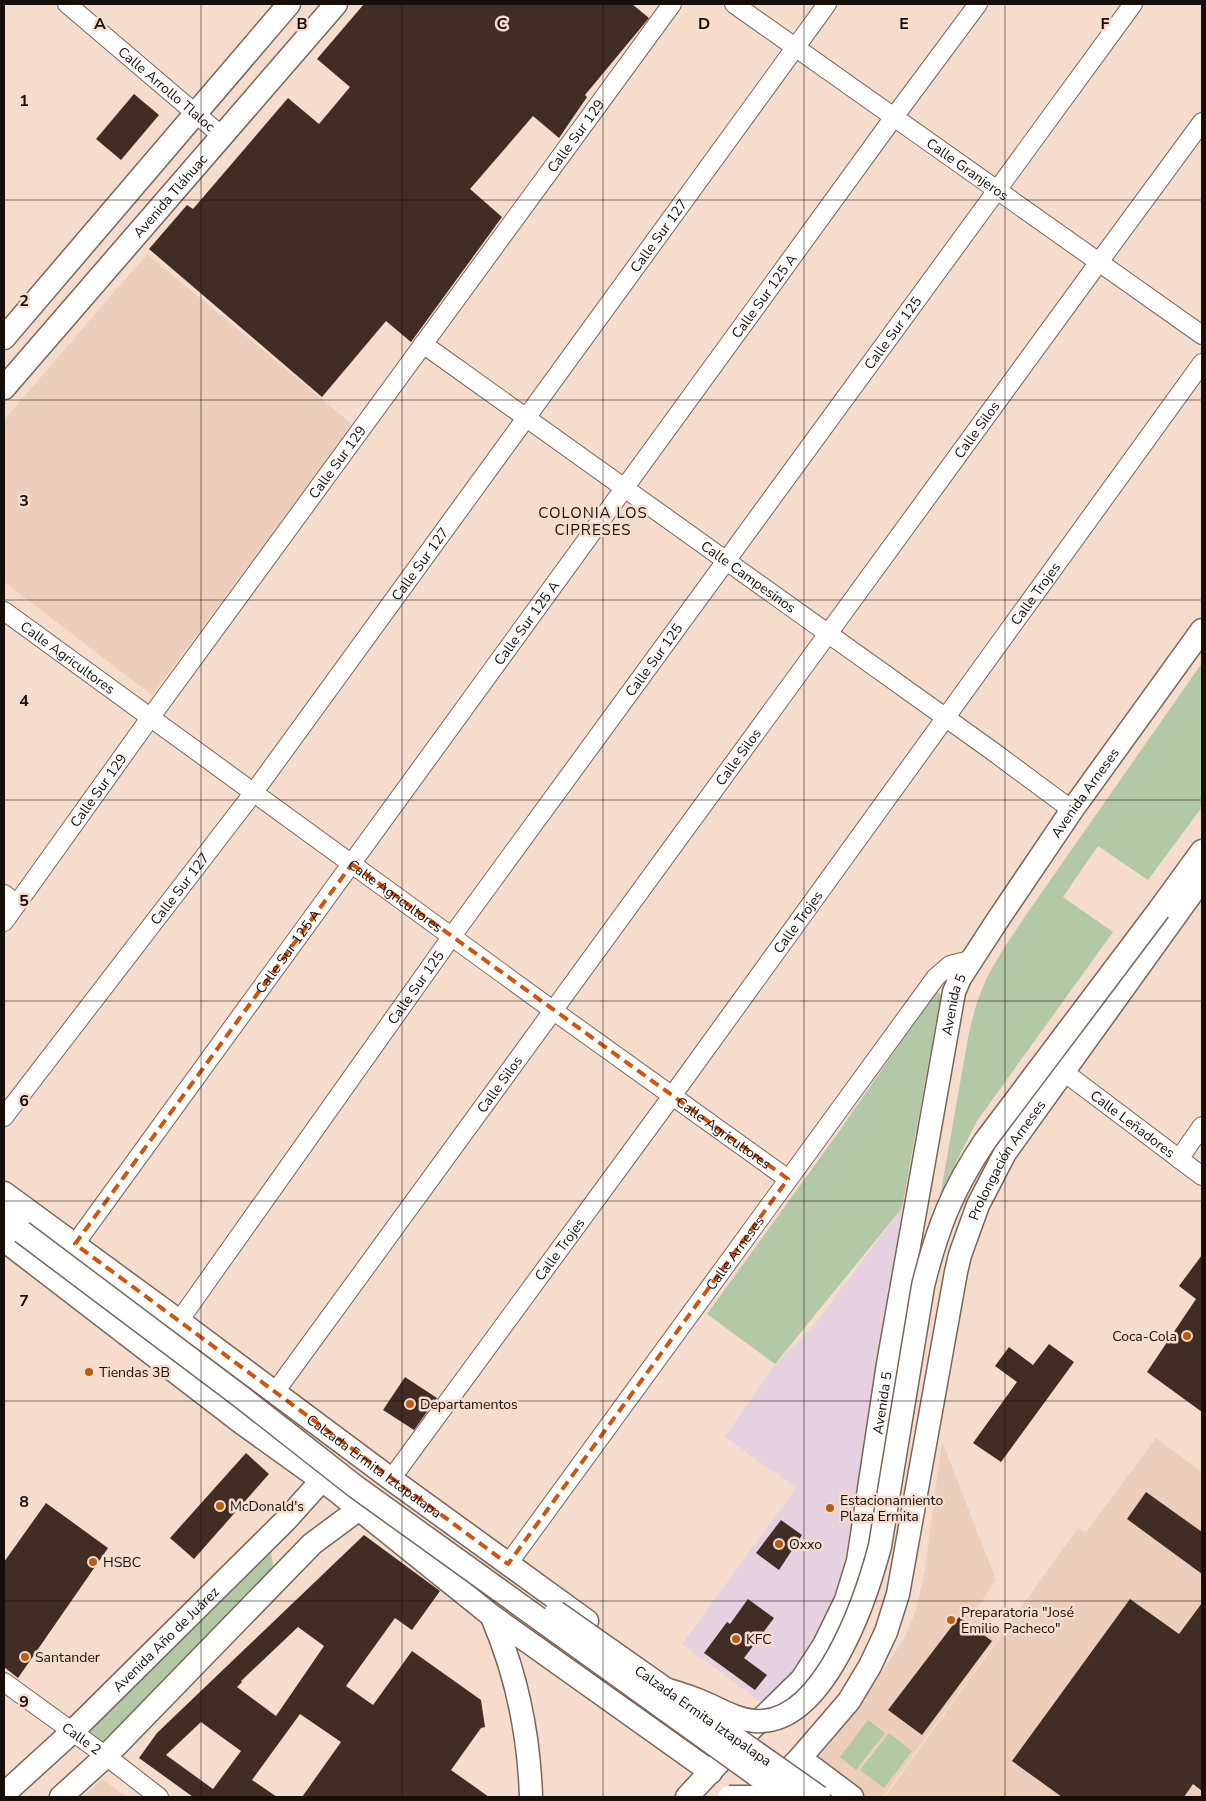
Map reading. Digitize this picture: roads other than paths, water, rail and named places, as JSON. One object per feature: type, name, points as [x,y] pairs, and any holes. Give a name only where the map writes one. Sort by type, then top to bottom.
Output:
[{"type":"main road","points":[[4,338],[289,4]]},
{"type":"main road","name":"Avenida Tláhuac","points":[[4,388],[336,4]]},
{"type":"main road","name":"Avenida Arneses","points":[[974,959],[997,921],[1072,810],[1202,630]]},
{"type":"main road","points":[[665,1689],[703,1702],[737,1718],[757,1722],[767,1721],[782,1716],[796,1708],[809,1696],[831,1668],[858,1613],[880,1546],[923,1286],[933,1248],[947,1208],[962,1177],[998,1122],[1202,851]]},
{"type":"main road","points":[[1064,1072],[1200,888]]},
{"type":"main road","name":"Avenida 5","points":[[687,1797],[802,1679],[819,1652],[846,1600],[858,1561],[890,1354],[954,992],[960,978],[974,959]]},
{"type":"main road","name":"Prolongación Arneses","points":[[800,1758],[849,1701],[870,1666],[886,1630],[898,1594],[960,1255],[978,1205],[1005,1153],[1064,1072]]},
{"type":"main road","name":"Calzada Ermita Iztapalapa","points":[[4,1194],[179,1320],[391,1479],[616,1641],[641,1662],[746,1735]]},
{"type":"main road","name":"Calzada Ermita Iztapalapa","points":[[4,1213],[13,1236],[242,1423],[322,1480],[492,1616],[711,1772]]},
{"type":"main road","name":"Calzada Ermita Iztapalapa","points":[[13,1236],[240,1396],[356,1487],[787,1797]]},
{"type":"main road","name":"Avenida Año de Juárez","points":[[4,1794],[72,1732],[286,1520],[322,1480]]},
{"type":"main road","name":"Calzada Ermita Iztapalapa","points":[[359,1509],[386,1508],[392,1510],[533,1595],[819,1797]]},
{"type":"main road","points":[[61,1797],[106,1756],[312,1544],[359,1509]]},
{"type":"main road","points":[[286,1520],[303,1530],[312,1544]]},
{"type":"main road","points":[[492,1616],[504,1644],[521,1706],[530,1770],[531,1797]]},
{"type":"main road","points":[[614,1703],[632,1700],[642,1691],[645,1679],[641,1662]]},
{"type":"main road","points":[[729,1797],[762,1797],[800,1758],[852,1797]]},
{"type":"street","name":"Calle Arrollo Tlaloc","points":[[67,4],[222,136]]},
{"type":"street","name":"Calle Granjeros","points":[[734,4],[1202,335]]},
{"type":"street","name":"Calle Sur 127","points":[[4,1117],[254,792],[827,4]]},
{"type":"street","name":"Calle Sur 125 A","points":[[75,1244],[978,4]]},
{"type":"street","name":"Calle Sur 125","points":[[179,1320],[452,936],[1133,4]]},
{"type":"street","name":"Calle Sur 129","points":[[4,922],[10,899],[150,718],[423,344],[666,6]]},
{"type":"street","name":"Calle Silos","points":[[275,1392],[1202,122]]},
{"type":"street","name":"Calle Campesinos","points":[[423,344],[1072,810]]},
{"type":"street","name":"Calle Trojes","points":[[391,1479],[672,1096],[1202,363]]},
{"type":"street","name":"Calle Agricultores","points":[[4,611],[788,1179]]},
{"type":"street","name":"Calle Arneses","points":[[508,1564],[936,976],[950,965],[974,959]]},
{"type":"street","name":"Calle Leñadores","points":[[1064,1072],[1202,1176]]},
{"type":"street","points":[[1179,1159],[1202,1126]]},
{"type":"street","name":"Calle 2","points":[[4,1682],[159,1797]]},
{"type":"place","name":"Coca-Cola","points":[[1187,1336]]},
{"type":"place","name":"Tiendas 3B","points":[[89,1372]]},
{"type":"place","name":"Departamentos","points":[[410,1404]]},
{"type":"place","name":"McDonald's","points":[[220,1506]]},
{"type":"place","name":"Estacionamiento Plaza Ermita","points":[[830,1508]]},
{"type":"place","name":"Oxxo","points":[[779,1544]]},
{"type":"place","name":"HSBC","points":[[93,1562]]},
{"type":"place","name":"Preparatoria \"José Emilio Pacheco\"","points":[[951,1620]]},
{"type":"place","name":"KFC","points":[[736,1639]]},
{"type":"place","name":"Santander","points":[[25,1657]]},
{"type":"district","name":"COLONIA LOS CIPRESES","points":[[593,522]]}]
